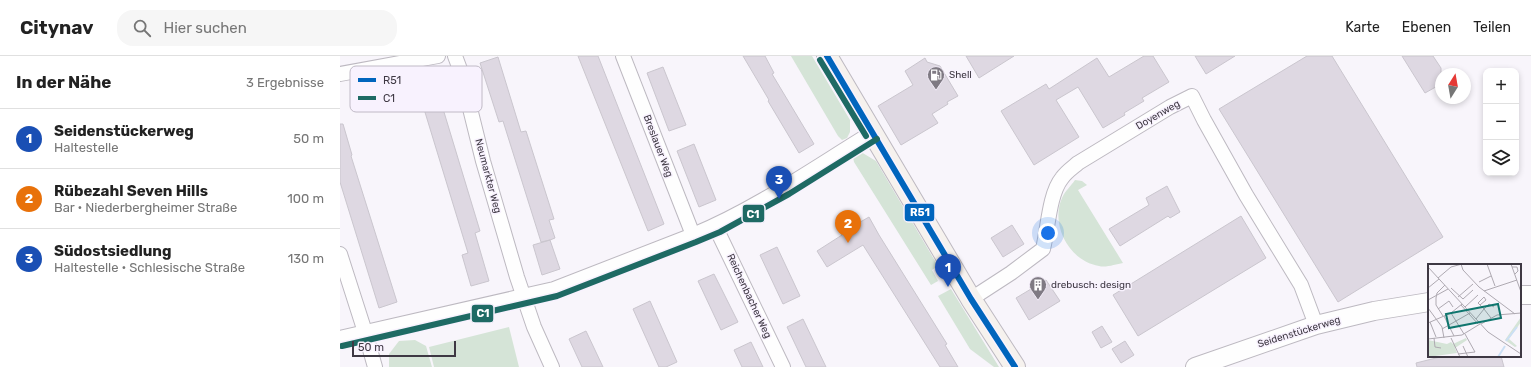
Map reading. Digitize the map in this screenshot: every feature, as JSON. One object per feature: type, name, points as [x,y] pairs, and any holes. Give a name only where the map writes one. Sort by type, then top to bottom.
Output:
[{"type":"main road","points":[[827,56],[971,298],[1015,367]]},
{"type":"street","points":[[384,66],[438,56]]},
{"type":"street","name":"Neumarkter Weg","points":[[454,56],[458,66]]},
{"type":"street","name":"Breslauer Weg","points":[[623,56],[693,235]]},
{"type":"street","points":[[340,74],[350,72]]},
{"type":"street","name":"Doyenweg","points":[[971,298],[1011,273],[1043,249],[1050,208],[1058,184],[1062,177],[1078,163],[1170,107],[1192,96],[1242,188],[1301,285],[1316,325]]},
{"type":"street","name":"Neumarkter Weg","points":[[471,112],[483,161],[522,296],[552,367]]},
{"type":"street","points":[[340,338],[554,289],[715,226],[776,192],[873,132]]},
{"type":"street","name":"Reichenbacher Weg","points":[[715,226],[783,367]]},
{"type":"street","points":[[340,254],[375,367]]},
{"type":"street","name":"Seidenstückerweg","points":[[1195,367],[1316,325],[1374,311],[1428,302]]},
{"type":"green space","points":[[791,56],[812,56],[850,120],[850,132],[847,138],[842,140],[838,136]]},
{"type":"green space","points":[[855,152],[861,152],[876,161],[938,266],[932,270],[938,281],[931,285],[854,162],[853,157]]},
{"type":"green space","points":[[1075,180],[1082,181],[1087,185],[1078,190],[1123,263],[1105,267],[1088,263],[1071,249],[1065,240],[1058,219],[1059,208],[1063,195]]},
{"type":"green space","points":[[951,289],[999,367],[994,367],[970,349],[938,296]]},
{"type":"green space","points":[[509,327],[519,367],[434,367],[429,347]]},
{"type":"green space","points":[[415,340],[426,346],[432,367],[389,367],[389,354],[399,341]]},
{"type":"building","points":[[578,56],[598,56],[664,224],[648,231]]},
{"type":"building","points":[[743,56],[765,56],[774,73],[772,74],[814,144],[799,153]]},
{"type":"building","points":[[966,56],[1014,56],[979,78]]},
{"type":"building","points":[[1144,56],[1153,56],[1169,82],[1142,98],[1144,101],[1124,113],[1125,115],[1103,128],[1078,87],[1056,100],[1079,137],[1034,165],[1001,111],[1046,84],[1049,89],[1097,58],[1109,77]]},
{"type":"building","points":[[1195,56],[1235,56],[1206,74]]},
{"type":"building","points":[[1307,56],[1332,56],[1443,237],[1338,302],[1219,109]]},
{"type":"building","points":[[1402,56],[1433,56],[1441,68],[1435,68],[1435,87],[1425,93]]},
{"type":"building","points":[[498,57],[521,132],[526,131],[554,219],[549,220],[555,238],[541,242],[503,121],[499,122],[480,63]]},
{"type":"building","points":[[925,58],[927,62],[940,66],[958,96],[947,102],[948,104],[932,114],[938,123],[901,145],[878,106],[913,85],[905,71]]},
{"type":"building","points":[[663,67],[686,125],[669,131],[647,73]]},
{"type":"building","points":[[425,112],[444,112],[480,231],[475,233],[489,281],[471,286],[462,255],[468,253]]},
{"type":"building","points":[[340,124],[343,124],[352,155],[351,156],[397,302],[379,308],[340,182]]},
{"type":"building","points":[[694,144],[716,200],[699,207],[677,151]]},
{"type":"building","points":[[1167,186],[1180,212],[1170,218],[1168,216],[1120,246],[1109,229],[1149,205],[1146,198]]},
{"type":"building","points":[[1241,216],[1266,258],[1138,336],[1113,295]]},
{"type":"building","points":[[869,217],[947,344],[945,345],[958,367],[940,367],[863,245],[827,267],[817,251],[842,235],[841,233]]},
{"type":"building","points":[[1012,225],[1024,244],[1003,257],[991,238]]},
{"type":"building","points":[[550,240],[560,269],[542,275],[533,245]]},
{"type":"building","points":[[777,247],[800,296],[783,304],[760,255]]},
{"type":"building","points":[[714,274],[738,322],[721,330],[698,281]]},
{"type":"building","name":"drebusch: design","points":[[1046,280],[1060,301],[1029,320],[1016,298]]},
{"type":"building","points":[[650,301],[677,362],[666,367],[659,367],[633,309]]},
{"type":"building","points":[[803,319],[826,367],[806,367],[787,327]]},
{"type":"building","points":[[1102,326],[1112,342],[1101,348],[1092,332]]},
{"type":"building","points":[[586,331],[603,367],[582,367],[569,339]]},
{"type":"building","points":[[1125,341],[1134,355],[1121,363],[1112,349]]},
{"type":"building","points":[[751,342],[763,367],[742,367],[734,350]]},
{"type":"building","points":[[1440,357],[1501,357],[1504,367],[1417,367],[1416,363]]},
{"type":"transit line","name":"R51","points":[[827,56],[971,299],[1015,367]]},
{"type":"transit line","name":"C1","points":[[820,60],[866,136]]},
{"type":"transit line","name":"C1","points":[[342,346],[557,296],[720,232],[789,194],[877,139]]},
{"type":"place","name":"Shell","points":[[936,90]]},
{"type":"place","name":"Südostsiedlung","points":[[779,199]]},
{"type":"place","name":"Rübezahl Seven Hills","points":[[848,243]]},
{"type":"place","name":"Seidenstückerweg","points":[[948,287]]},
{"type":"place","name":"drebusch: design","points":[[1038,300]]}]
